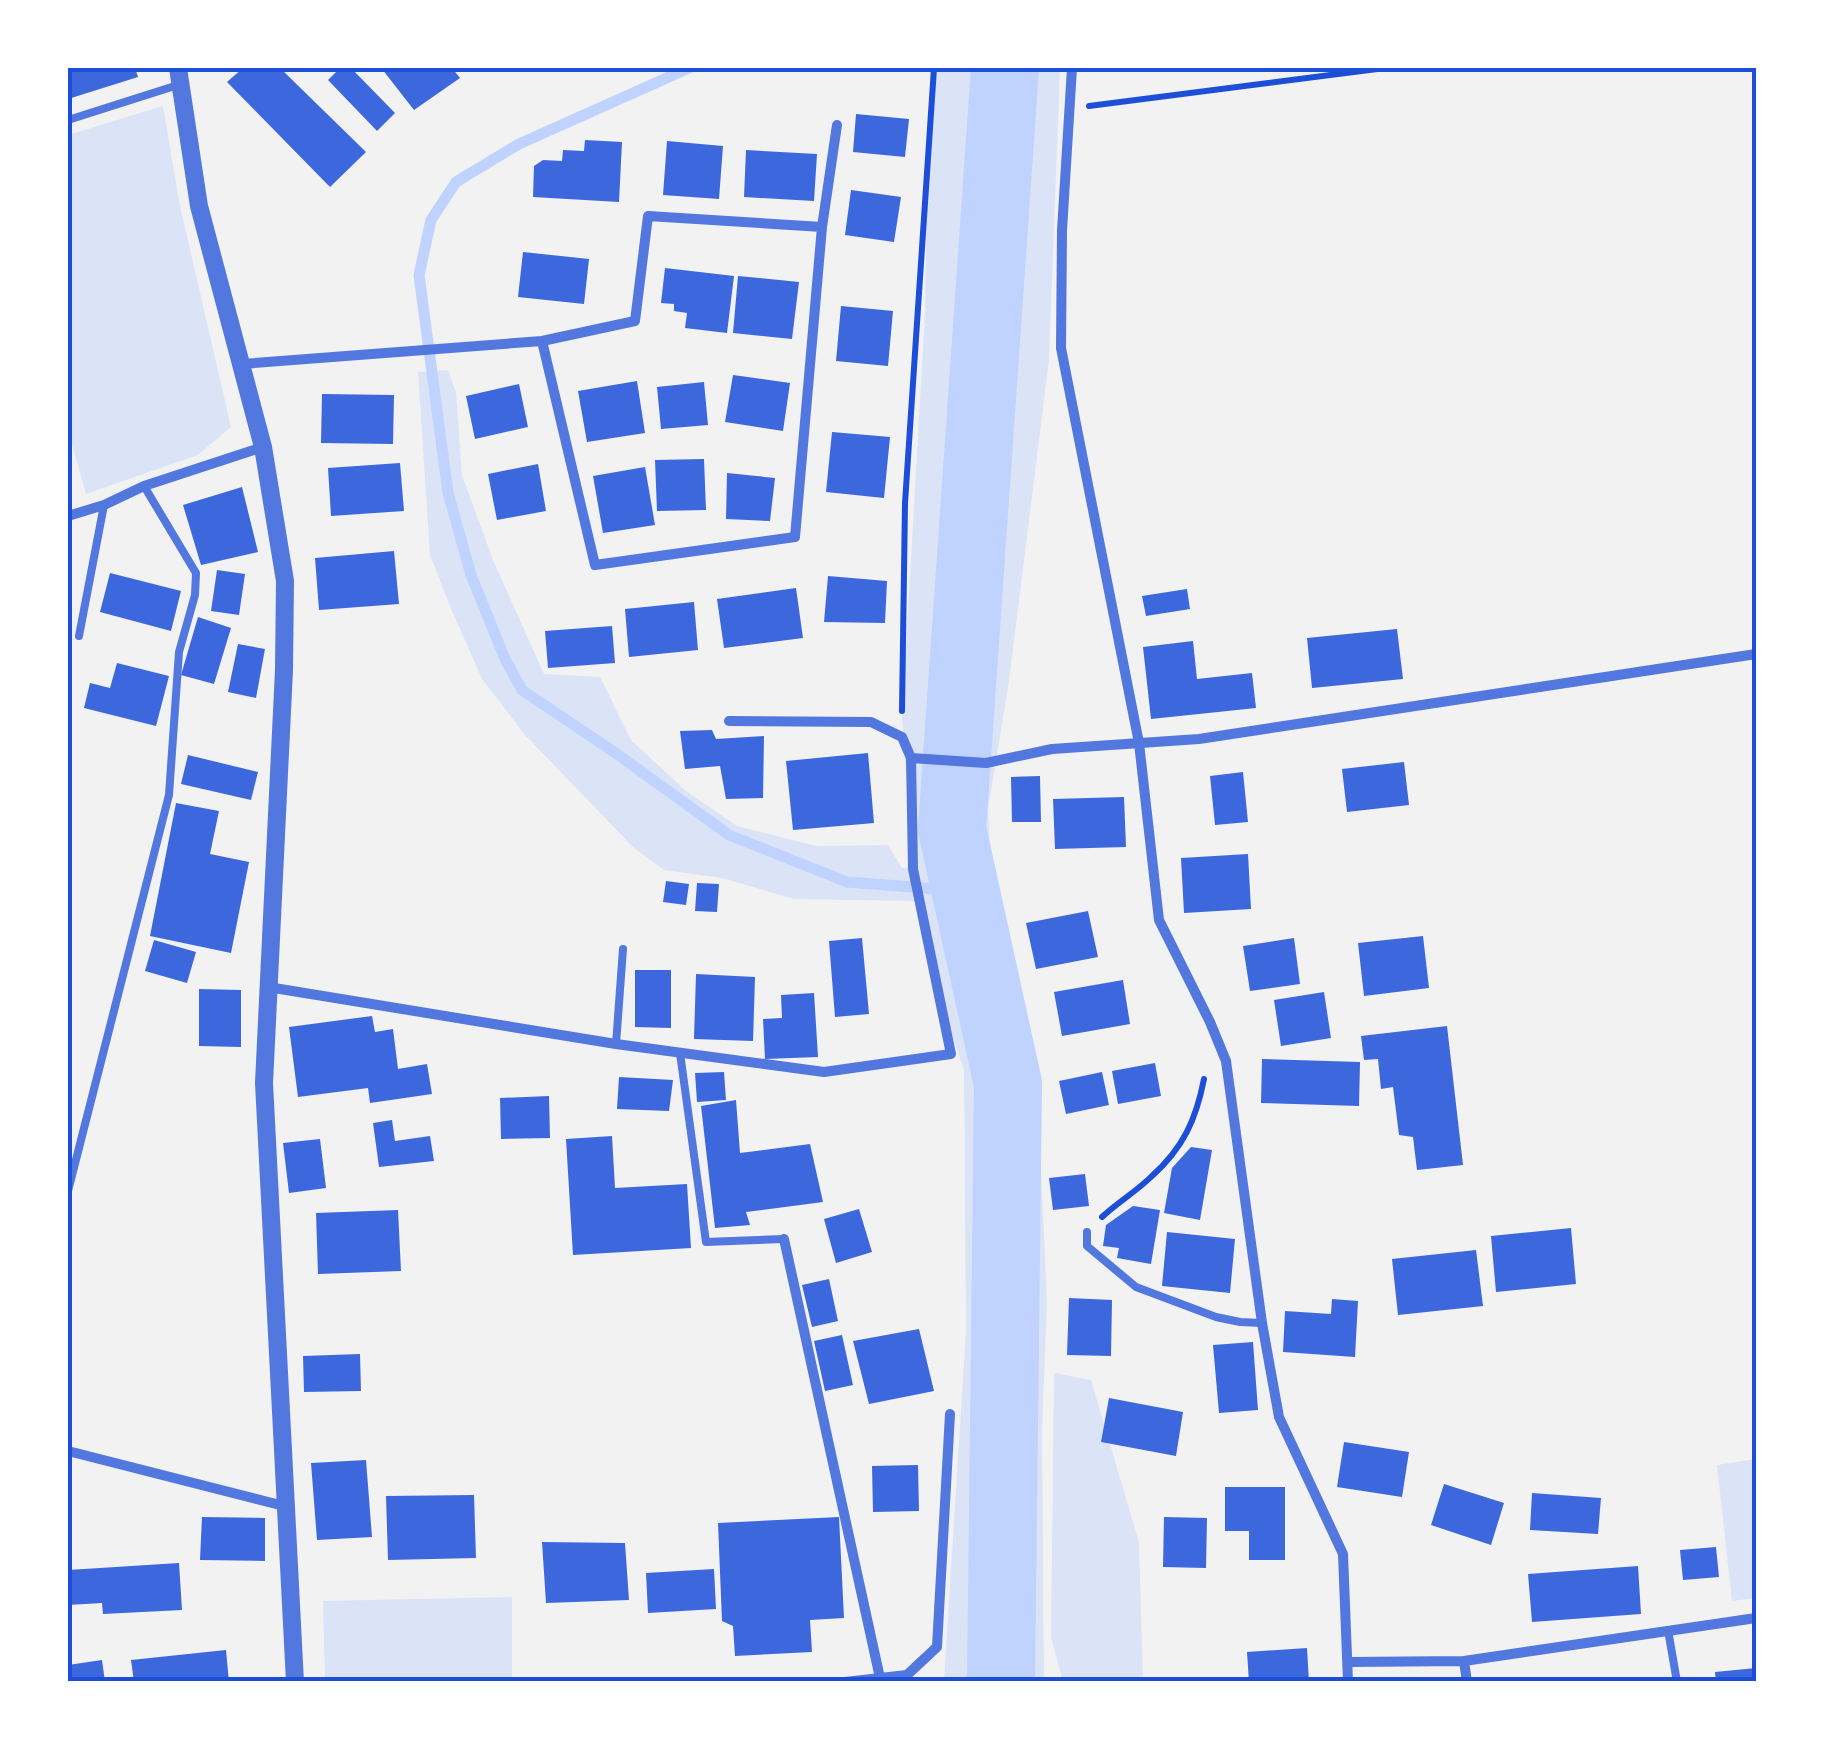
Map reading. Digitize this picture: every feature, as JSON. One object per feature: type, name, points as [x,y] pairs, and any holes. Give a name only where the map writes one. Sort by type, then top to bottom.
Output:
[{"type":"street","points":[[1072,68],[1062,230],[1060,348],[1138,743],[1159,920],[1226,1061],[1279,1417],[1343,1554],[1348,1682]]},
{"type":"street","points":[[179,76],[199,206],[263,448],[285,581],[264,1084],[294,1682]]},
{"type":"street","points":[[542,341],[595,565],[795,538],[822,227],[836,125]]},
{"type":"street","points":[[242,364],[542,341],[635,320],[648,216],[822,227]]},
{"type":"street","points":[[68,516],[144,486],[263,448]]},
{"type":"street","points":[[911,758],[986,764],[1052,749],[1199,739],[1756,654]]},
{"type":"street","points":[[268,987],[616,1044],[824,1072],[951,1054],[912,869],[911,758],[902,737],[871,722],[729,721]]},
{"type":"street","points":[[784,1239],[880,1678]]},
{"type":"street","points":[[846,1682],[907,1674],[937,1648],[950,1414]]},
{"type":"street","points":[[68,1451],[284,1506]]},
{"type":"street","points":[[1349,1662],[1464,1662],[1756,1618]]},
{"type":"street","points":[[1464,1662],[1467,1682]]},
{"type":"lane","points":[[68,120],[179,76]]},
{"type":"lane","points":[[68,1192],[170,795],[179,652],[195,596],[196,574],[144,486]]},
{"type":"lane","points":[[79,636],[104,505]]},
{"type":"lane","points":[[616,1044],[623,949]]},
{"type":"lane","points":[[680,1053],[706,1242],[784,1239]]},
{"type":"lane","points":[[1088,1232],[1087,1246],[1136,1287],[1216,1316],[1262,1323]]},
{"type":"lane","points":[[1668,1630],[1677,1682]]},
{"type":"path","points":[[902,737],[905,503],[934,68]]},
{"type":"path","points":[[1070,109],[1385,68]]},
{"type":"path","points":[[1088,1232],[1154,1176],[1187,1137],[1199,1106],[1206,1067],[1226,1061]]},
{"type":"shaded area","points":[[933,68],[1060,68],[1049,360],[1009,681],[988,809],[993,897],[1037,1086],[1047,1302],[1042,1430],[1044,1681],[944,1681],[966,1330],[964,1070],[937,992],[918,901],[794,899],[722,878],[664,870],[634,848],[525,735],[482,679],[430,555],[418,372],[448,370],[456,392],[462,475],[493,560],[544,674],[600,677],[631,740],[686,791],[737,826],[816,846],[888,845],[902,868],[913,866],[902,717],[925,313]]},
{"type":"shaded area","points":[[163,106],[180,206],[231,427],[198,455],[86,494],[68,430],[68,135]]},
{"type":"shaded area","points":[[1054,1373],[1091,1380],[1139,1542],[1143,1681],[1063,1681],[1051,1638]]},
{"type":"shaded area","points":[[1756,1459],[1756,1598],[1732,1601],[1717,1465]]},
{"type":"shaded area","points":[[512,1597],[512,1681],[325,1681],[323,1601]]},
{"type":"building","points":[[68,68],[135,68],[138,77],[68,99]]},
{"type":"building","points":[[243,68],[280,68],[366,152],[330,187],[227,82]]},
{"type":"building","points":[[340,68],[351,68],[395,113],[377,131],[328,80]]},
{"type":"building","points":[[452,68],[460,78],[414,110],[382,69]]},
{"type":"building","points":[[856,114],[909,119],[905,157],[853,152]]},
{"type":"building","points":[[585,140],[622,142],[619,202],[533,197],[534,166],[543,160],[562,161],[563,150],[584,151]]},
{"type":"building","points":[[667,141],[723,146],[719,199],[663,195]]},
{"type":"building","points":[[746,150],[817,154],[814,201],[744,197]]},
{"type":"building","points":[[851,190],[901,197],[894,242],[845,235]]},
{"type":"building","points":[[523,252],[589,259],[584,304],[518,297]]},
{"type":"building","points":[[665,268],[734,276],[727,333],[685,328],[687,313],[674,311],[674,304],[661,303]]},
{"type":"building","points":[[738,276],[799,282],[792,339],[733,333]]},
{"type":"building","points":[[841,306],[893,311],[888,366],[836,361]]},
{"type":"building","points":[[733,375],[790,383],[783,431],[725,422]]},
{"type":"building","points":[[637,381],[645,433],[587,442],[578,391]]},
{"type":"building","points":[[704,382],[708,425],[661,429],[657,387]]},
{"type":"building","points":[[519,384],[528,427],[475,439],[466,396]]},
{"type":"building","points":[[322,394],[394,395],[393,444],[321,443]]},
{"type":"building","points":[[832,432],[890,437],[884,498],[826,492]]},
{"type":"building","points":[[704,459],[706,510],[657,511],[655,460]]},
{"type":"building","points":[[400,463],[404,511],[331,516],[328,468]]},
{"type":"building","points":[[538,464],[546,511],[497,520],[488,474]]},
{"type":"building","points":[[645,467],[655,525],[603,533],[593,476]]},
{"type":"building","points":[[727,473],[775,478],[770,521],[726,519]]},
{"type":"building","points":[[242,487],[258,552],[201,565],[183,505]]},
{"type":"building","points":[[394,551],[399,604],[319,610],[315,558]]},
{"type":"building","points":[[217,570],[245,574],[239,615],[211,611]]},
{"type":"building","points":[[110,573],[181,591],[171,631],[100,612]]},
{"type":"building","points":[[828,576],[887,581],[885,623],[824,622]]},
{"type":"building","points":[[796,588],[803,638],[724,648],[717,599]]},
{"type":"building","points":[[1187,589],[1190,609],[1146,616],[1142,596]]},
{"type":"building","points":[[694,602],[698,650],[629,657],[625,609]]},
{"type":"building","points":[[198,617],[231,628],[214,684],[181,675]]},
{"type":"building","points":[[612,626],[615,663],[548,668],[545,631]]},
{"type":"building","points":[[1397,629],[1403,679],[1312,688],[1307,638]]},
{"type":"building","points":[[1193,641],[1197,679],[1252,673],[1256,708],[1151,719],[1143,647]]},
{"type":"building","points":[[238,644],[265,649],[256,698],[228,692]]},
{"type":"building","points":[[117,663],[169,676],[156,726],[84,708],[90,683],[110,688]]},
{"type":"building","points":[[712,730],[716,739],[764,736],[763,798],[726,799],[720,766],[685,769],[680,731]]},
{"type":"building","points":[[868,753],[874,823],[793,830],[786,761]]},
{"type":"building","points":[[188,755],[258,772],[251,800],[181,784]]},
{"type":"building","points":[[1404,762],[1409,805],[1347,812],[1342,769]]},
{"type":"building","points":[[1243,772],[1248,822],[1215,825],[1210,776]]},
{"type":"building","points":[[1040,776],[1041,822],[1012,822],[1011,777]]},
{"type":"building","points":[[1124,797],[1126,847],[1055,849],[1053,799]]},
{"type":"building","points":[[176,803],[219,811],[210,854],[249,862],[231,953],[150,936]]},
{"type":"building","points":[[1248,854],[1251,909],[1184,913],[1181,858]]},
{"type":"building","points":[[666,881],[689,884],[686,905],[663,902]]},
{"type":"building","points":[[697,883],[719,884],[717,912],[695,911]]},
{"type":"building","points":[[1088,911],[1098,957],[1036,969],[1026,923]]},
{"type":"building","points":[[1423,936],[1429,988],[1364,996],[1358,943]]},
{"type":"building","points":[[862,938],[869,1014],[835,1017],[829,941]]},
{"type":"building","points":[[1294,938],[1300,984],[1250,991],[1243,946]]},
{"type":"building","points":[[154,940],[196,952],[187,983],[145,971]]},
{"type":"building","points":[[635,970],[671,970],[671,1028],[635,1027]]},
{"type":"building","points":[[696,974],[755,977],[753,1041],[694,1039]]},
{"type":"building","points":[[1123,980],[1130,1024],[1062,1036],[1054,992]]},
{"type":"building","points":[[199,989],[241,990],[241,1047],[199,1046]]},
{"type":"building","points":[[1324,992],[1331,1038],[1281,1046],[1274,1000]]},
{"type":"building","points":[[814,993],[818,1057],[765,1059],[763,1019],[782,1018],[781,995]]},
{"type":"building","points":[[372,1016],[375,1032],[393,1029],[398,1069],[427,1064],[432,1094],[370,1103],[368,1088],[298,1097],[289,1027]]},
{"type":"building","points":[[1447,1026],[1463,1165],[1417,1170],[1413,1137],[1399,1135],[1393,1087],[1381,1089],[1378,1059],[1364,1060],[1361,1036]]},
{"type":"building","points":[[1262,1059],[1360,1062],[1359,1106],[1261,1103]]},
{"type":"building","points":[[1155,1063],[1161,1096],[1118,1104],[1112,1071]]},
{"type":"building","points":[[724,1072],[726,1100],[697,1102],[695,1073]]},
{"type":"building","points":[[1102,1072],[1109,1105],[1066,1114],[1059,1081]]},
{"type":"building","points":[[619,1077],[673,1080],[669,1111],[617,1109]]},
{"type":"building","points":[[549,1096],[550,1138],[501,1139],[500,1098]]},
{"type":"building","points":[[736,1100],[740,1153],[810,1144],[823,1202],[746,1212],[750,1225],[715,1228],[701,1106]]},
{"type":"building","points":[[392,1120],[395,1141],[430,1136],[434,1161],[379,1167],[373,1123]]},
{"type":"building","points":[[612,1136],[615,1188],[687,1184],[691,1248],[573,1255],[566,1139]]},
{"type":"building","points":[[320,1139],[326,1188],[289,1193],[283,1143]]},
{"type":"building","points":[[1191,1147],[1212,1150],[1200,1220],[1164,1213],[1172,1168]]},
{"type":"building","points":[[1085,1174],[1089,1206],[1053,1210],[1049,1178]]},
{"type":"building","points":[[1133,1206],[1160,1210],[1151,1264],[1117,1258],[1119,1248],[1103,1246],[1106,1225]]},
{"type":"building","points":[[859,1209],[872,1252],[836,1263],[824,1219]]},
{"type":"building","points":[[398,1210],[401,1271],[318,1274],[316,1213]]},
{"type":"building","points":[[1571,1228],[1576,1284],[1496,1292],[1491,1236]]},
{"type":"building","points":[[1167,1232],[1235,1239],[1230,1293],[1162,1286]]},
{"type":"building","points":[[1476,1250],[1483,1306],[1398,1315],[1392,1259]]},
{"type":"building","points":[[829,1279],[838,1321],[812,1327],[802,1285]]},
{"type":"building","points":[[1069,1298],[1112,1300],[1111,1356],[1067,1355]]},
{"type":"building","points":[[1332,1299],[1358,1301],[1355,1357],[1283,1352],[1285,1311],[1331,1314]]},
{"type":"building","points":[[919,1329],[934,1391],[869,1404],[853,1341]]},
{"type":"building","points":[[842,1335],[853,1385],[825,1391],[814,1341]]},
{"type":"building","points":[[1253,1342],[1258,1410],[1219,1413],[1213,1345]]},
{"type":"building","points":[[360,1354],[361,1391],[304,1392],[303,1356]]},
{"type":"building","points":[[1109,1398],[1183,1412],[1176,1456],[1101,1442]]},
{"type":"building","points":[[1344,1442],[1409,1452],[1402,1497],[1337,1487]]},
{"type":"building","points":[[366,1460],[372,1537],[317,1540],[311,1463]]},
{"type":"building","points":[[918,1465],[919,1511],[873,1512],[872,1466]]},
{"type":"building","points":[[1444,1484],[1504,1503],[1491,1545],[1431,1525]]},
{"type":"building","points":[[1225,1487],[1285,1487],[1285,1560],[1249,1560],[1249,1531],[1225,1531]]},
{"type":"building","points":[[1532,1493],[1601,1498],[1598,1534],[1530,1530]]},
{"type":"building","points":[[474,1495],[476,1558],[388,1560],[386,1496]]},
{"type":"building","points":[[202,1517],[265,1518],[265,1561],[200,1560]]},
{"type":"building","points":[[839,1517],[844,1618],[810,1620],[812,1652],[735,1656],[733,1626],[722,1621],[718,1523]]},
{"type":"building","points":[[1164,1517],[1207,1518],[1206,1568],[1163,1567]]},
{"type":"building","points":[[542,1542],[625,1543],[629,1600],[546,1603]]},
{"type":"building","points":[[1716,1547],[1719,1577],[1683,1580],[1680,1550]]},
{"type":"building","points":[[179,1563],[182,1610],[103,1614],[102,1603],[68,1605],[68,1570]]},
{"type":"building","points":[[1638,1566],[1641,1614],[1532,1622],[1528,1574]]},
{"type":"building","points":[[714,1569],[716,1609],[648,1613],[646,1573]]},
{"type":"building","points":[[1307,1648],[1309,1682],[1249,1682],[1247,1652]]},
{"type":"building","points":[[226,1650],[229,1682],[134,1682],[131,1660]]},
{"type":"building","points":[[102,1660],[105,1682],[68,1682],[68,1665]]},
{"type":"building","points":[[1756,1668],[1756,1682],[1716,1682],[1715,1672]]},
{"type":"waterway","points":[[689,68],[519,144],[456,182],[431,220],[419,275],[448,493],[471,575],[522,690],[729,835],[847,882],[965,891]]},
{"type":"waterway","points":[[1001,1682],[1008,1084],[952,829],[1005,68]]}]
